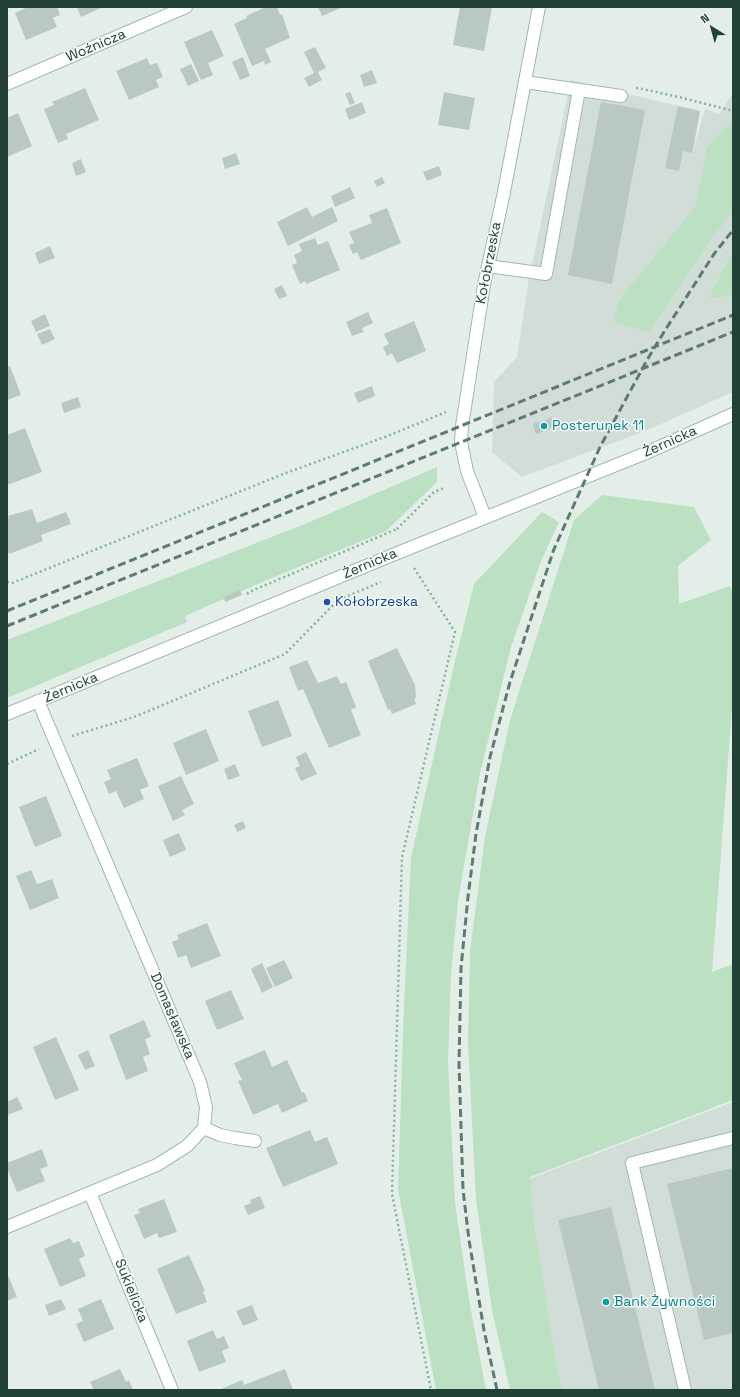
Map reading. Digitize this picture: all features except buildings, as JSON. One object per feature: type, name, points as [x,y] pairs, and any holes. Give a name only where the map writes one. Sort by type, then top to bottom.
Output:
[{"type":"street","name":"Woźnicza","points":[[7,84],[186,7]]},
{"type":"street","name":"Kołobrzeska","points":[[485,517],[466,471],[461,442],[462,426],[488,266],[539,7]]},
{"type":"street","points":[[525,82],[621,96]]},
{"type":"street","points":[[488,266],[546,274],[579,90]]},
{"type":"street","name":"Żernicka","points":[[7,714],[485,517],[646,453],[733,414]]},
{"type":"street","name":"Domasławska","points":[[38,701],[200,1082],[206,1107],[204,1128]]},
{"type":"street","points":[[7,1227],[157,1165],[187,1146],[204,1128],[235,1138],[255,1141]]},
{"type":"street","points":[[685,1390],[632,1163],[733,1138]]},
{"type":"street","name":"Sukielicka","points":[[90,1193],[172,1390]]},
{"type":"path","points":[[621,96],[638,88],[733,111]]},
{"type":"path","points":[[7,582],[12,583],[286,472],[385,437],[450,410]]},
{"type":"path","points":[[399,534],[397,529],[434,492],[444,488]]},
{"type":"path","points":[[407,570],[414,568],[454,632],[402,857],[392,1194],[431,1390]]},
{"type":"path","points":[[7,764],[55,742],[134,718],[285,654],[338,600],[386,579]]},
{"type":"shaded area","points":[[571,80],[700,111],[694,147],[705,109],[719,114],[733,93],[733,392],[645,431],[522,477],[492,452],[494,382],[517,357],[528,284]]},
{"type":"shaded area","points":[[733,1102],[733,1390],[562,1390],[534,1222],[529,1179]]},
{"type":"green space","points":[[733,121],[733,211],[711,239],[649,332],[614,322],[619,300],[696,206],[707,147]]},
{"type":"green space","points":[[733,252],[733,295],[709,298],[726,264]]},
{"type":"green space","points":[[437,467],[437,482],[386,531],[274,577],[185,616],[187,622],[7,698],[7,640],[305,524]]},
{"type":"green space","points":[[602,495],[694,507],[711,540],[678,566],[679,604],[730,586],[733,594],[733,695],[712,972],[733,964],[733,1100],[530,1177],[534,1222],[562,1390],[510,1390],[492,1310],[476,1200],[468,1044],[470,951],[485,837],[510,720],[574,520]]},
{"type":"green space","points":[[542,512],[559,522],[541,561],[511,647],[480,773],[458,901],[451,974],[448,1061],[455,1203],[469,1300],[486,1390],[436,1390],[398,1189],[404,1005],[411,858],[454,665],[474,584]]},
{"type":"railway","points":[[497,1390],[484,1330],[469,1240],[463,1190],[459,1064],[461,968],[468,897],[476,834],[490,757],[510,682],[554,549],[600,447],[647,360],[664,332],[714,254],[733,230]]},
{"type":"railway","points":[[7,611],[733,315]]},
{"type":"railway","points":[[7,626],[733,332]]},
{"type":"place","name":"Posterunek 11","points":[[544,426]]},
{"type":"place","name":"Kołobrzeska","points":[[327,602]]},
{"type":"place","name":"Bank Żywności","points":[[606,1302]]}]
